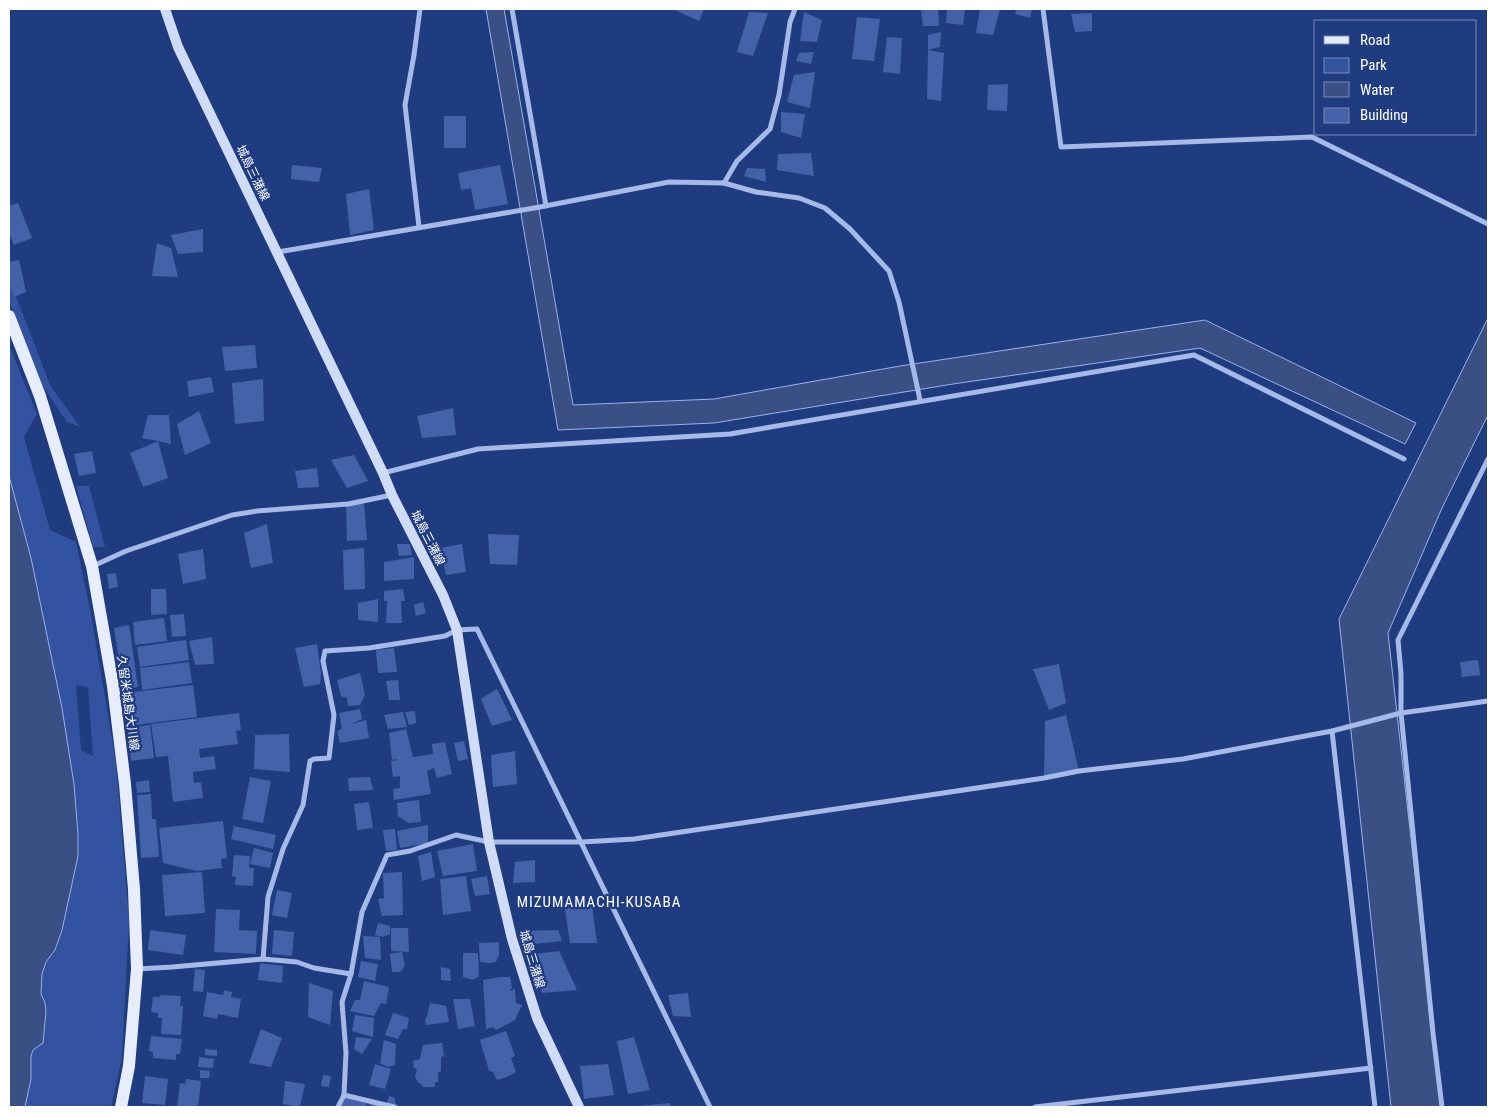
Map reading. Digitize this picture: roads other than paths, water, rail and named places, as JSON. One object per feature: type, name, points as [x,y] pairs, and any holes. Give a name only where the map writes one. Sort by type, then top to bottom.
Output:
[{"type":"main road","name":"城島三潴線","points":[[165,9],[178,47],[278,252],[392,495],[443,595],[457,630],[489,842],[512,939],[537,1018],[578,1107]]},
{"type":"main road","name":"久留米城島大川線","points":[[9,316],[40,396],[92,566],[113,686],[125,784],[134,888],[137,969],[129,1066],[121,1107]]},
{"type":"street","points":[[420,9],[405,105],[420,227]]},
{"type":"street","points":[[512,9],[543,206]]},
{"type":"street","points":[[724,183],[737,161],[770,130],[779,95],[790,22],[795,9]]},
{"type":"street","points":[[1043,9],[1061,147],[1312,137],[1488,224]]},
{"type":"street","points":[[278,252],[518,211],[669,182],[724,183],[756,192],[799,198],[825,208],[850,229],[889,271],[900,302],[920,400]]},
{"type":"street","points":[[383,473],[478,449],[730,434],[1194,354],[1404,459]]},
{"type":"street","points":[[1442,1107],[1401,713],[1401,674],[1398,640],[1488,458]]},
{"type":"street","points":[[92,566],[126,551],[232,515],[257,511],[348,504],[392,495]]},
{"type":"street","points":[[263,959],[268,897],[282,849],[303,805],[310,761],[329,758],[334,715],[323,661],[324,651],[369,648],[445,636],[457,630],[477,628],[710,1107]]},
{"type":"street","points":[[338,1107],[344,1095],[346,1053],[342,1002],[351,974],[362,912],[387,855],[410,851],[456,835],[489,842],[582,842],[634,839],[1044,778],[1079,771],[1183,760],[1332,731],[1401,713],[1488,701]]},
{"type":"street","points":[[1332,731],[1375,1107]]},
{"type":"street","points":[[137,969],[263,959],[296,962],[314,968],[351,974]]},
{"type":"street","points":[[1035,1107],[1371,1068]]},
{"type":"street","points":[[344,1095],[394,1107]]},
{"type":"water","points":[[486,9],[504,9],[573,405],[714,399],[900,366],[1205,320],[1416,423],[1405,444],[1200,348],[953,384],[714,423],[558,430]]},
{"type":"water","points":[[1488,318],[1488,415],[1442,508],[1388,633],[1441,1107],[1391,1107],[1339,619]]},
{"type":"water","points":[[9,476],[31,558],[62,708],[74,784],[78,834],[78,856],[62,930],[55,950],[46,962],[42,974],[41,994],[46,1011],[43,1043],[33,1050],[31,1056],[31,1079],[25,1107],[9,1107]]},
{"type":"district","name":"MIZUMAMACHI-KUSABA","points":[[599,902]]}]
